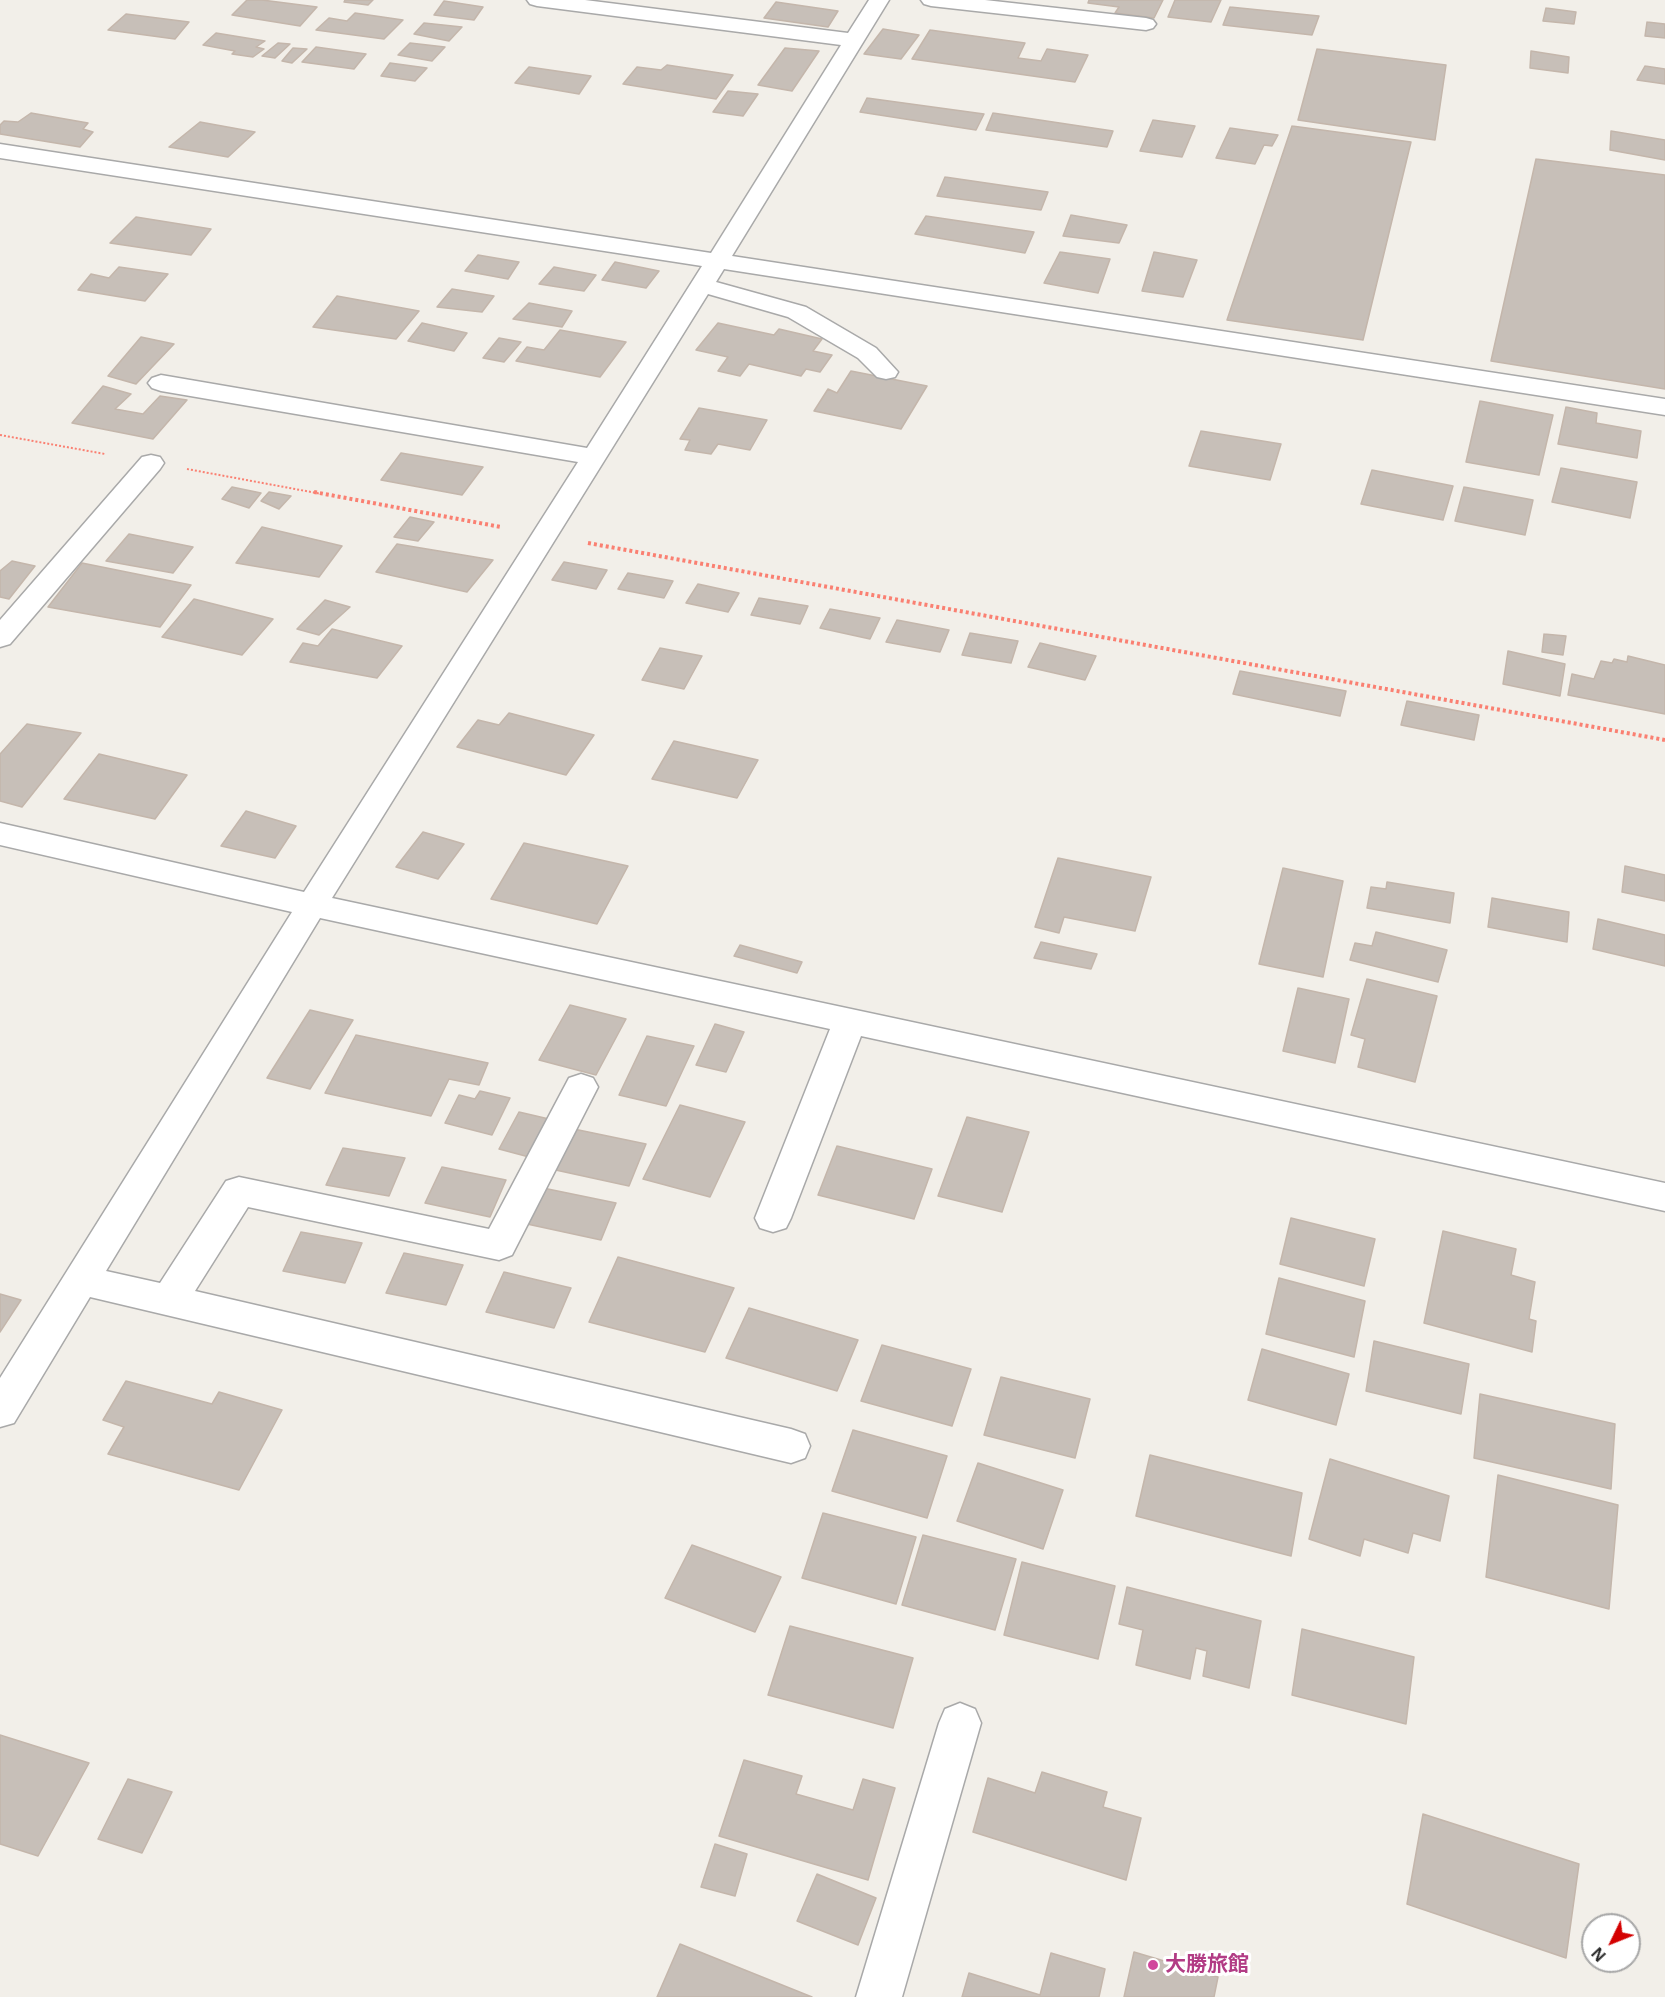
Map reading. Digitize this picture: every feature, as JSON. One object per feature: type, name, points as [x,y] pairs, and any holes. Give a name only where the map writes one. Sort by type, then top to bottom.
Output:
[{"type":"street","points":[[537,0],[854,40]]},
{"type":"street","points":[[0,1411],[312,905],[879,0]]},
{"type":"street","points":[[931,0],[1146,24]]},
{"type":"street","points":[[0,151],[1665,407]]},
{"type":"street","points":[[702,285],[796,312],[867,353],[886,372]]},
{"type":"street","points":[[161,382],[594,457]]},
{"type":"street","points":[[0,638],[151,463]]},
{"type":"street","points":[[0,834],[312,905],[1665,1197]]},
{"type":"street","points":[[773,1218],[850,1021]]},
{"type":"street","points":[[169,1301],[239,1191],[499,1245],[580,1088]]},
{"type":"street","points":[[81,1280],[791,1446]]},
{"type":"street","points":[[879,1997],[960,1723]]},
{"type":"path","points":[[0,435],[1665,740]]},
{"type":"building","points":[[247,0],[317,7],[300,26],[232,15]]},
{"type":"building","points":[[345,0],[373,0],[368,5],[344,2]]},
{"type":"building","points":[[1089,0],[1163,0],[1154,18],[1115,13],[1119,7],[1088,3]]},
{"type":"building","points":[[1175,0],[1221,0],[1211,22],[1168,17]]},
{"type":"building","points":[[444,1],[483,7],[474,20],[434,15]]},
{"type":"building","points":[[776,2],[838,11],[828,27],[764,18]]},
{"type":"building","points":[[1230,7],[1319,16],[1312,35],[1223,25]]},
{"type":"building","points":[[1546,8],[1576,12],[1574,24],[1543,21]]},
{"type":"building","points":[[355,13],[403,20],[384,39],[316,30],[329,18],[347,21]]},
{"type":"building","points":[[126,14],[189,22],[175,39],[108,30]]},
{"type":"building","points":[[1647,22],[1665,24],[1665,38],[1645,36]]},
{"type":"building","points":[[424,23],[462,27],[449,41],[414,34]]},
{"type":"building","points":[[883,29],[919,35],[901,59],[864,54]]},
{"type":"building","points":[[930,30],[1025,43],[1018,58],[1041,61],[1047,49],[1088,55],[1075,82],[912,59]]},
{"type":"building","points":[[216,33],[265,41],[256,47],[264,49],[253,57],[232,54],[235,51],[203,45]]},
{"type":"building","points":[[278,43],[290,44],[275,58],[262,56]]},
{"type":"building","points":[[410,43],[445,47],[432,61],[398,55]]},
{"type":"building","points":[[316,47],[366,54],[354,69],[302,62]]},
{"type":"building","points":[[293,48],[307,49],[292,63],[282,61]]},
{"type":"building","points":[[785,48],[819,51],[792,91],[758,85]]},
{"type":"building","points":[[1317,49],[1446,65],[1435,140],[1298,120]]},
{"type":"building","points":[[1531,51],[1569,57],[1568,73],[1530,68]]},
{"type":"building","points":[[390,63],[427,68],[415,81],[381,76]]},
{"type":"building","points":[[667,65],[733,75],[716,99],[623,84],[637,67],[661,70]]},
{"type":"building","points":[[1645,66],[1665,69],[1665,84],[1637,80]]},
{"type":"building","points":[[529,67],[591,76],[579,94],[515,83]]},
{"type":"building","points":[[728,91],[758,94],[743,116],[713,112]]},
{"type":"building","points":[[867,98],[984,114],[976,130],[860,112]]},
{"type":"building","points":[[31,113],[88,123],[83,129],[93,132],[80,147],[0,134],[0,125],[4,121],[18,122]]},
{"type":"building","points":[[993,113],[1113,131],[1107,147],[986,130]]},
{"type":"building","points":[[1153,120],[1195,126],[1182,157],[1140,151]]},
{"type":"building","points":[[200,122],[255,132],[228,157],[169,147]]},
{"type":"building","points":[[1292,126],[1411,142],[1363,340],[1227,320]]},
{"type":"building","points":[[1230,128],[1278,135],[1272,146],[1264,145],[1255,164],[1216,158]]},
{"type":"building","points":[[1611,131],[1665,140],[1665,160],[1610,150]]},
{"type":"building","points":[[1536,159],[1665,175],[1665,389],[1491,361]]},
{"type":"building","points":[[945,177],[1048,192],[1041,210],[937,196]]},
{"type":"building","points":[[1071,215],[1127,225],[1119,243],[1063,236]]},
{"type":"building","points":[[926,216],[1034,232],[1025,253],[915,234]]},
{"type":"building","points":[[136,217],[211,229],[191,255],[110,243]]},
{"type":"building","points":[[1060,252],[1110,259],[1098,293],[1044,283]]},
{"type":"building","points":[[1154,252],[1197,260],[1183,297],[1142,291]]},
{"type":"building","points":[[478,255],[519,262],[508,279],[465,271]]},
{"type":"building","points":[[615,262],[659,271],[646,288],[602,280]]},
{"type":"building","points":[[119,267],[168,274],[145,301],[78,290],[91,274],[109,278]]},
{"type":"building","points":[[554,267],[596,275],[584,291],[539,284]]},
{"type":"building","points":[[452,289],[494,296],[482,312],[437,307]]},
{"type":"building","points":[[337,296],[419,311],[396,339],[313,327]]},
{"type":"building","points":[[529,303],[572,311],[562,327],[513,319]]},
{"type":"building","points":[[422,323],[467,333],[454,351],[408,341]]},
{"type":"building","points":[[718,323],[774,335],[779,329],[822,339],[813,351],[832,355],[820,372],[806,369],[801,376],[749,364],[740,376],[718,371],[728,357],[696,350]]},
{"type":"building","points":[[560,330],[626,342],[600,377],[516,361],[527,347],[544,350]]},
{"type":"building","points":[[141,337],[174,344],[136,384],[108,376]]},
{"type":"building","points":[[499,338],[521,342],[504,362],[483,358]]},
{"type":"building","points":[[851,371],[927,386],[901,429],[814,411],[828,389],[837,393]]},
{"type":"building","points":[[103,386],[131,394],[115,409],[143,414],[160,396],[187,400],[153,439],[72,423]]},
{"type":"building","points":[[1480,401],[1553,415],[1539,475],[1466,462]]},
{"type":"building","points":[[1566,407],[1597,413],[1596,423],[1641,431],[1637,458],[1558,444]]},
{"type":"building","points":[[699,408],[767,420],[750,450],[718,444],[711,454],[685,450],[690,440],[680,439]]},
{"type":"building","points":[[1201,431],[1281,444],[1270,480],[1189,466]]},
{"type":"building","points":[[401,453],[483,467],[462,495],[381,480]]},
{"type":"building","points":[[1561,468],[1637,482],[1630,518],[1552,502]]},
{"type":"building","points":[[1372,470],[1453,486],[1443,520],[1361,504]]},
{"type":"building","points":[[232,487],[261,493],[249,508],[222,499]]},
{"type":"building","points":[[1464,487],[1533,500],[1525,535],[1455,521]]},
{"type":"building","points":[[269,492],[291,496],[279,509],[261,501]]},
{"type":"building","points":[[410,517],[434,522],[418,541],[394,537]]},
{"type":"building","points":[[262,527],[342,546],[319,577],[236,563]]},
{"type":"building","points":[[129,534],[193,547],[173,573],[106,561]]},
{"type":"building","points":[[397,544],[493,560],[467,592],[376,572]]},
{"type":"building","points":[[12,561],[35,566],[9,599],[0,597],[0,571]]},
{"type":"building","points":[[564,562],[607,570],[596,589],[552,580]]},
{"type":"building","points":[[82,563],[191,585],[160,627],[48,607]]},
{"type":"building","points":[[628,573],[673,581],[664,598],[618,589]]},
{"type":"building","points":[[698,584],[739,593],[728,612],[686,603]]},
{"type":"building","points":[[759,598],[808,606],[800,624],[751,615]]},
{"type":"building","points":[[194,599],[273,619],[242,655],[162,637]]},
{"type":"building","points":[[325,600],[350,607],[319,635],[297,629]]},
{"type":"building","points":[[830,609],[880,618],[870,639],[820,628]]},
{"type":"building","points":[[897,620],[949,630],[940,652],[886,642]]},
{"type":"building","points":[[332,629],[402,646],[377,678],[290,662],[303,643],[318,646]]},
{"type":"building","points":[[970,633],[1018,641],[1011,663],[962,655]]},
{"type":"building","points":[[1544,634],[1566,636],[1563,655],[1542,652]]},
{"type":"building","points":[[1040,643],[1096,656],[1085,680],[1028,667]]},
{"type":"building","points":[[660,648],[702,656],[684,689],[642,680]]},
{"type":"building","points":[[1508,651],[1565,664],[1560,696],[1503,684]]},
{"type":"building","points":[[1628,656],[1665,665],[1665,714],[1568,695],[1572,674],[1594,679],[1601,661],[1612,663],[1614,659],[1627,662]]},
{"type":"building","points":[[1240,671],[1346,691],[1340,716],[1233,694]]},
{"type":"building","points":[[1407,701],[1479,715],[1474,740],[1401,725]]},
{"type":"building","points":[[509,713],[594,735],[566,775],[457,747],[478,720],[499,725]]},
{"type":"building","points":[[27,724],[81,733],[22,807],[0,801],[0,754]]},
{"type":"building","points":[[674,741],[758,760],[737,798],[652,779]]},
{"type":"building","points":[[99,754],[187,775],[155,819],[64,799]]},
{"type":"building","points":[[246,811],[296,826],[275,858],[221,846]]},
{"type":"building","points":[[423,832],[464,844],[438,879],[396,867]]},
{"type":"building","points":[[524,843],[628,866],[597,924],[491,899]]},
{"type":"building","points":[[1058,858],[1151,877],[1135,931],[1064,917],[1059,933],[1035,927]]},
{"type":"building","points":[[1625,866],[1665,875],[1665,901],[1622,892]]},
{"type":"building","points":[[1283,868],[1343,881],[1323,977],[1259,964]]},
{"type":"building","points":[[1387,882],[1454,893],[1450,923],[1367,908],[1371,887],[1386,889]]},
{"type":"building","points":[[1492,898],[1569,912],[1567,942],[1488,927]]},
{"type":"building","points":[[1598,919],[1665,935],[1665,966],[1593,949]]},
{"type":"building","points":[[1376,932],[1447,950],[1438,982],[1350,960],[1355,943],[1372,946]]},
{"type":"building","points":[[1041,942],[1097,954],[1091,969],[1034,958]]},
{"type":"building","points":[[740,945],[802,962],[797,973],[734,956]]},
{"type":"building","points":[[1367,979],[1437,996],[1415,1082],[1358,1067],[1365,1039],[1351,1035]]},
{"type":"building","points":[[1298,988],[1349,999],[1335,1063],[1283,1051]]},
{"type":"building","points":[[570,1005],[626,1019],[596,1075],[539,1060]]},
{"type":"building","points":[[310,1010],[353,1020],[310,1089],[267,1078]]},
{"type":"building","points":[[715,1024],[744,1032],[726,1072],[696,1065]]},
{"type":"building","points":[[356,1035],[488,1063],[479,1085],[449,1079],[431,1116],[325,1093]]},
{"type":"building","points":[[647,1036],[694,1046],[666,1106],[619,1095]]},
{"type":"building","points":[[480,1091],[510,1098],[492,1135],[445,1123],[459,1095],[475,1099]]},
{"type":"building","points":[[680,1105],[745,1122],[710,1197],[643,1179]]},
{"type":"building","points":[[519,1112],[549,1119],[529,1157],[499,1149]]},
{"type":"building","points":[[967,1117],[1029,1132],[1002,1212],[938,1196]]},
{"type":"building","points":[[569,1128],[646,1144],[629,1186],[551,1169]]},
{"type":"building","points":[[837,1146],[932,1169],[914,1219],[818,1195]]},
{"type":"building","points":[[343,1148],[405,1158],[389,1196],[326,1185]]},
{"type":"building","points":[[442,1167],[506,1180],[490,1217],[425,1203]]},
{"type":"building","points":[[543,1188],[616,1203],[601,1240],[527,1224]]},
{"type":"building","points":[[1291,1218],[1375,1239],[1364,1286],[1280,1264]]},
{"type":"building","points":[[1443,1231],[1516,1249],[1511,1275],[1535,1282],[1529,1319],[1536,1321],[1532,1352],[1424,1323]]},
{"type":"building","points":[[301,1232],[362,1243],[345,1283],[283,1271]]},
{"type":"building","points":[[404,1253],[463,1265],[446,1305],[386,1293]]},
{"type":"building","points":[[618,1257],[734,1288],[705,1352],[589,1322]]},
{"type":"building","points":[[504,1272],[571,1288],[554,1328],[486,1312]]},
{"type":"building","points":[[1279,1278],[1365,1301],[1354,1357],[1266,1334]]},
{"type":"building","points":[[0,1294],[21,1300],[0,1332]]},
{"type":"building","points":[[749,1308],[858,1340],[837,1391],[726,1358]]},
{"type":"building","points":[[1374,1341],[1469,1364],[1461,1414],[1366,1391]]},
{"type":"building","points":[[882,1345],[971,1369],[952,1426],[861,1401]]},
{"type":"building","points":[[1262,1349],[1349,1374],[1336,1425],[1248,1400]]},
{"type":"building","points":[[1001,1377],[1090,1399],[1075,1458],[984,1435]]},
{"type":"building","points":[[126,1381],[212,1404],[219,1392],[282,1410],[239,1490],[108,1454],[124,1427],[103,1420]]},
{"type":"building","points":[[1480,1394],[1615,1424],[1611,1489],[1474,1458]]},
{"type":"building","points":[[853,1430],[947,1456],[927,1518],[832,1491]]},
{"type":"building","points":[[1150,1455],[1302,1493],[1291,1556],[1136,1516]]},
{"type":"building","points":[[1330,1459],[1449,1496],[1440,1541],[1413,1533],[1408,1553],[1364,1539],[1360,1556],[1309,1539]]},
{"type":"building","points":[[978,1463],[1063,1490],[1043,1549],[957,1521]]},
{"type":"building","points":[[1498,1475],[1618,1505],[1609,1609],[1486,1577]]},
{"type":"building","points":[[823,1513],[916,1537],[896,1604],[802,1578]]},
{"type":"building","points":[[923,1535],[1016,1559],[995,1630],[902,1605]]},
{"type":"building","points":[[692,1545],[781,1577],[755,1632],[665,1598]]},
{"type":"building","points":[[1022,1562],[1115,1586],[1098,1659],[1004,1635]]},
{"type":"building","points":[[1127,1587],[1261,1621],[1249,1688],[1203,1676],[1207,1651],[1196,1648],[1190,1679],[1136,1665],[1143,1630],[1119,1624]]},
{"type":"building","points":[[790,1626],[913,1658],[893,1728],[768,1695]]},
{"type":"building","points":[[1302,1629],[1414,1657],[1406,1724],[1292,1695]]},
{"type":"building","points":[[0,1735],[89,1763],[38,1856],[0,1844]]},
{"type":"building","points":[[744,1760],[802,1776],[796,1794],[853,1810],[863,1779],[895,1788],[868,1880],[719,1836]]},
{"type":"building","points":[[1042,1772],[1107,1792],[1103,1807],[1141,1818],[1126,1880],[973,1832],[988,1778],[1035,1793]]},
{"type":"building","points":[[128,1779],[172,1792],[142,1853],[98,1839]]},
{"type":"building","points":[[1423,1814],[1579,1864],[1566,1958],[1407,1904]]},
{"type":"building","points":[[715,1844],[747,1854],[735,1896],[701,1887]]},
{"type":"building","points":[[817,1874],[876,1898],[858,1945],[797,1921]]},
{"type":"building","points":[[680,1944],[812,1997],[657,1997]]},
{"type":"building","name":"大勝旅館","points":[[1134,1952],[1218,1977],[1214,1997],[1124,1997]]},
{"type":"building","points":[[1051,1953],[1105,1969],[1099,1997],[962,1997],[969,1973],[1040,1995]]},
{"type":"place","name":"大勝旅館","points":[[1153,1965]]}]
